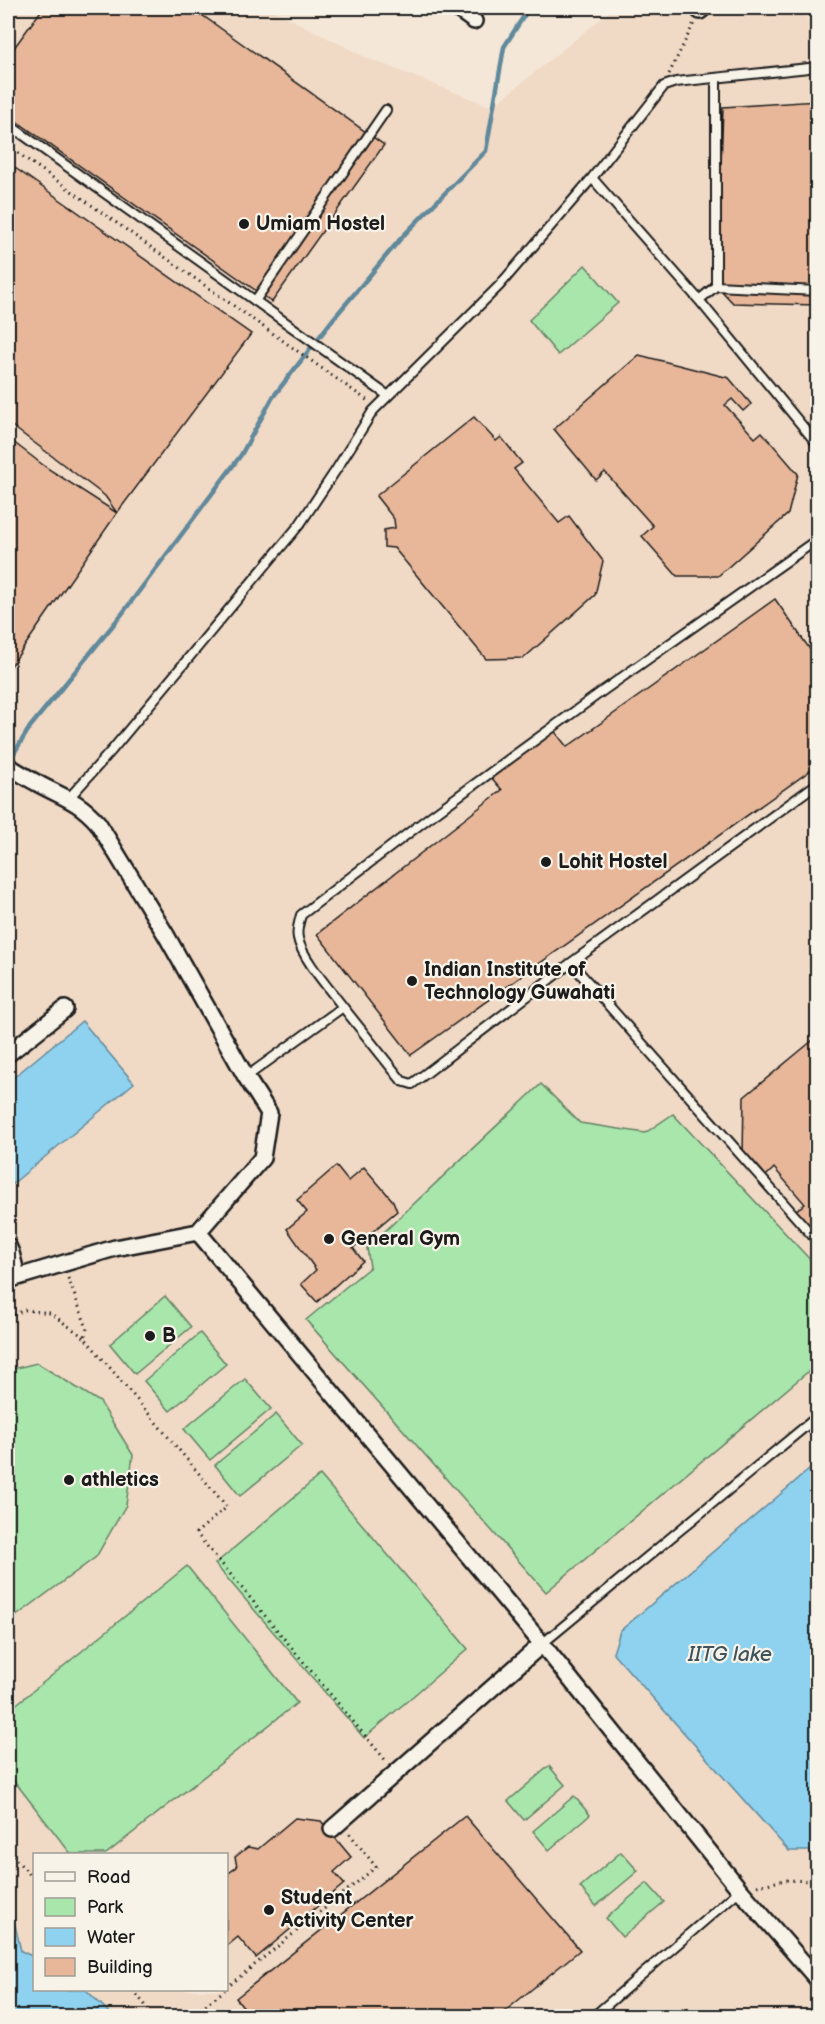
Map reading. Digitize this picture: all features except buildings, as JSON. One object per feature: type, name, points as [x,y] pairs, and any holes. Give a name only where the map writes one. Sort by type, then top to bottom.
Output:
[{"type":"street","points":[[456,8],[474,21]]},
{"type":"street","points":[[8,766],[69,798],[85,809],[98,823],[269,1113],[262,1158],[198,1232],[115,1248],[12,1278],[12,1253],[8,1246]]},
{"type":"street","points":[[8,1054],[65,1010]]},
{"type":"street","points":[[198,1232],[542,1644],[740,1890],[818,1980]]},
{"type":"street","points":[[336,1825],[542,1644]]},
{"type":"lane","points":[[69,798],[112,750],[300,524],[373,411],[499,286],[592,178],[664,87],[676,82],[818,67]]},
{"type":"lane","points":[[716,78],[716,286]]},
{"type":"lane","points":[[255,301],[386,110]]},
{"type":"lane","points":[[8,124],[387,395]]},
{"type":"lane","points":[[592,178],[699,300],[818,445]]},
{"type":"lane","points":[[699,300],[716,286],[818,291]]},
{"type":"lane","points":[[818,539],[431,816],[302,915],[297,927],[298,939],[302,951],[343,1007],[402,1081],[412,1084],[571,963],[818,783]]},
{"type":"lane","points":[[571,963],[818,1242]]},
{"type":"lane","points":[[246,1077],[343,1007]]},
{"type":"lane","points":[[542,1644],[818,1416]]},
{"type":"lane","points":[[594,2016],[740,1890]]},
{"type":"path","points":[[664,87],[701,9]]},
{"type":"path","points":[[8,146],[367,400],[373,411]]},
{"type":"path","points":[[62,1264],[87,1328],[85,1338]]},
{"type":"path","points":[[8,1317],[25,1310],[50,1313],[85,1338],[227,1508],[196,1533],[396,1772]]},
{"type":"path","points":[[228,1987],[376,1867],[336,1825]]},
{"type":"path","points":[[8,1851],[33,1878]]},
{"type":"path","points":[[740,1890],[784,1880],[818,1881]]},
{"type":"path","points":[[135,1991],[154,2016]]},
{"type":"path","points":[[191,2016],[223,1991]]},
{"type":"shaded area","name":"Indian Institute of Technology Guwahati","points":[[8,8],[269,8],[367,58],[492,107],[614,8],[793,8],[818,26],[817,2016],[8,2016]]},
{"type":"green space","points":[[585,265],[618,303],[558,355],[529,320]]},
{"type":"green space","points":[[541,1084],[580,1123],[645,1133],[673,1114],[818,1268],[817,1364],[546,1592],[306,1320],[370,1267],[367,1248]]},
{"type":"green space","name":"B","points":[[165,1296],[191,1327],[135,1374],[110,1344]]},
{"type":"green space","points":[[200,1333],[226,1364],[170,1411],[144,1381]]},
{"type":"green space","name":"athletics","points":[[37,1363],[100,1402],[133,1455],[126,1505],[96,1557],[8,1622],[8,1370]]},
{"type":"green space","points":[[245,1379],[271,1409],[210,1460],[184,1429]]},
{"type":"green space","points":[[276,1414],[302,1445],[240,1496],[215,1465]]},
{"type":"green space","points":[[320,1475],[468,1649],[364,1738],[215,1564]]},
{"type":"green space","points":[[187,1566],[297,1703],[107,1853],[70,1853],[8,1773],[8,1711]]},
{"type":"green space","points":[[549,1766],[565,1785],[524,1820],[508,1801]]},
{"type":"green space","points":[[574,1796],[590,1815],[549,1850],[533,1831]]},
{"type":"green space","points":[[621,1852],[638,1871],[596,1906],[580,1887]]},
{"type":"green space","points":[[647,1883],[664,1902],[622,1937],[606,1918]]},
{"type":"water","points":[[82,1021],[134,1083],[10,1186],[8,1183],[8,1082]]},
{"type":"water","name":"IITG lake","points":[[817,1463],[817,1851],[789,1851],[613,1653],[620,1631]]},
{"type":"water","points":[[8,1908],[12,1912],[21,1951],[33,1957],[33,1991],[87,1991],[113,2016],[8,2016]]},
{"type":"waterway","points":[[8,763],[30,727],[122,614],[241,455],[273,397],[334,318],[402,237],[486,151],[504,47],[529,8]]},
{"type":"place","name":"Umiam Hostel","points":[[244,224]]},
{"type":"place","name":"Lohit Hostel","points":[[546,862]]},
{"type":"place","name":"Indian Institute of Technology Guwahati","points":[[412,981]]},
{"type":"place","name":"General Gym","points":[[329,1239]]},
{"type":"place","name":"B","points":[[150,1336]]},
{"type":"place","name":"athletics","points":[[69,1480]]},
{"type":"place","name":"Student Activity Center","points":[[269,1910]]}]
